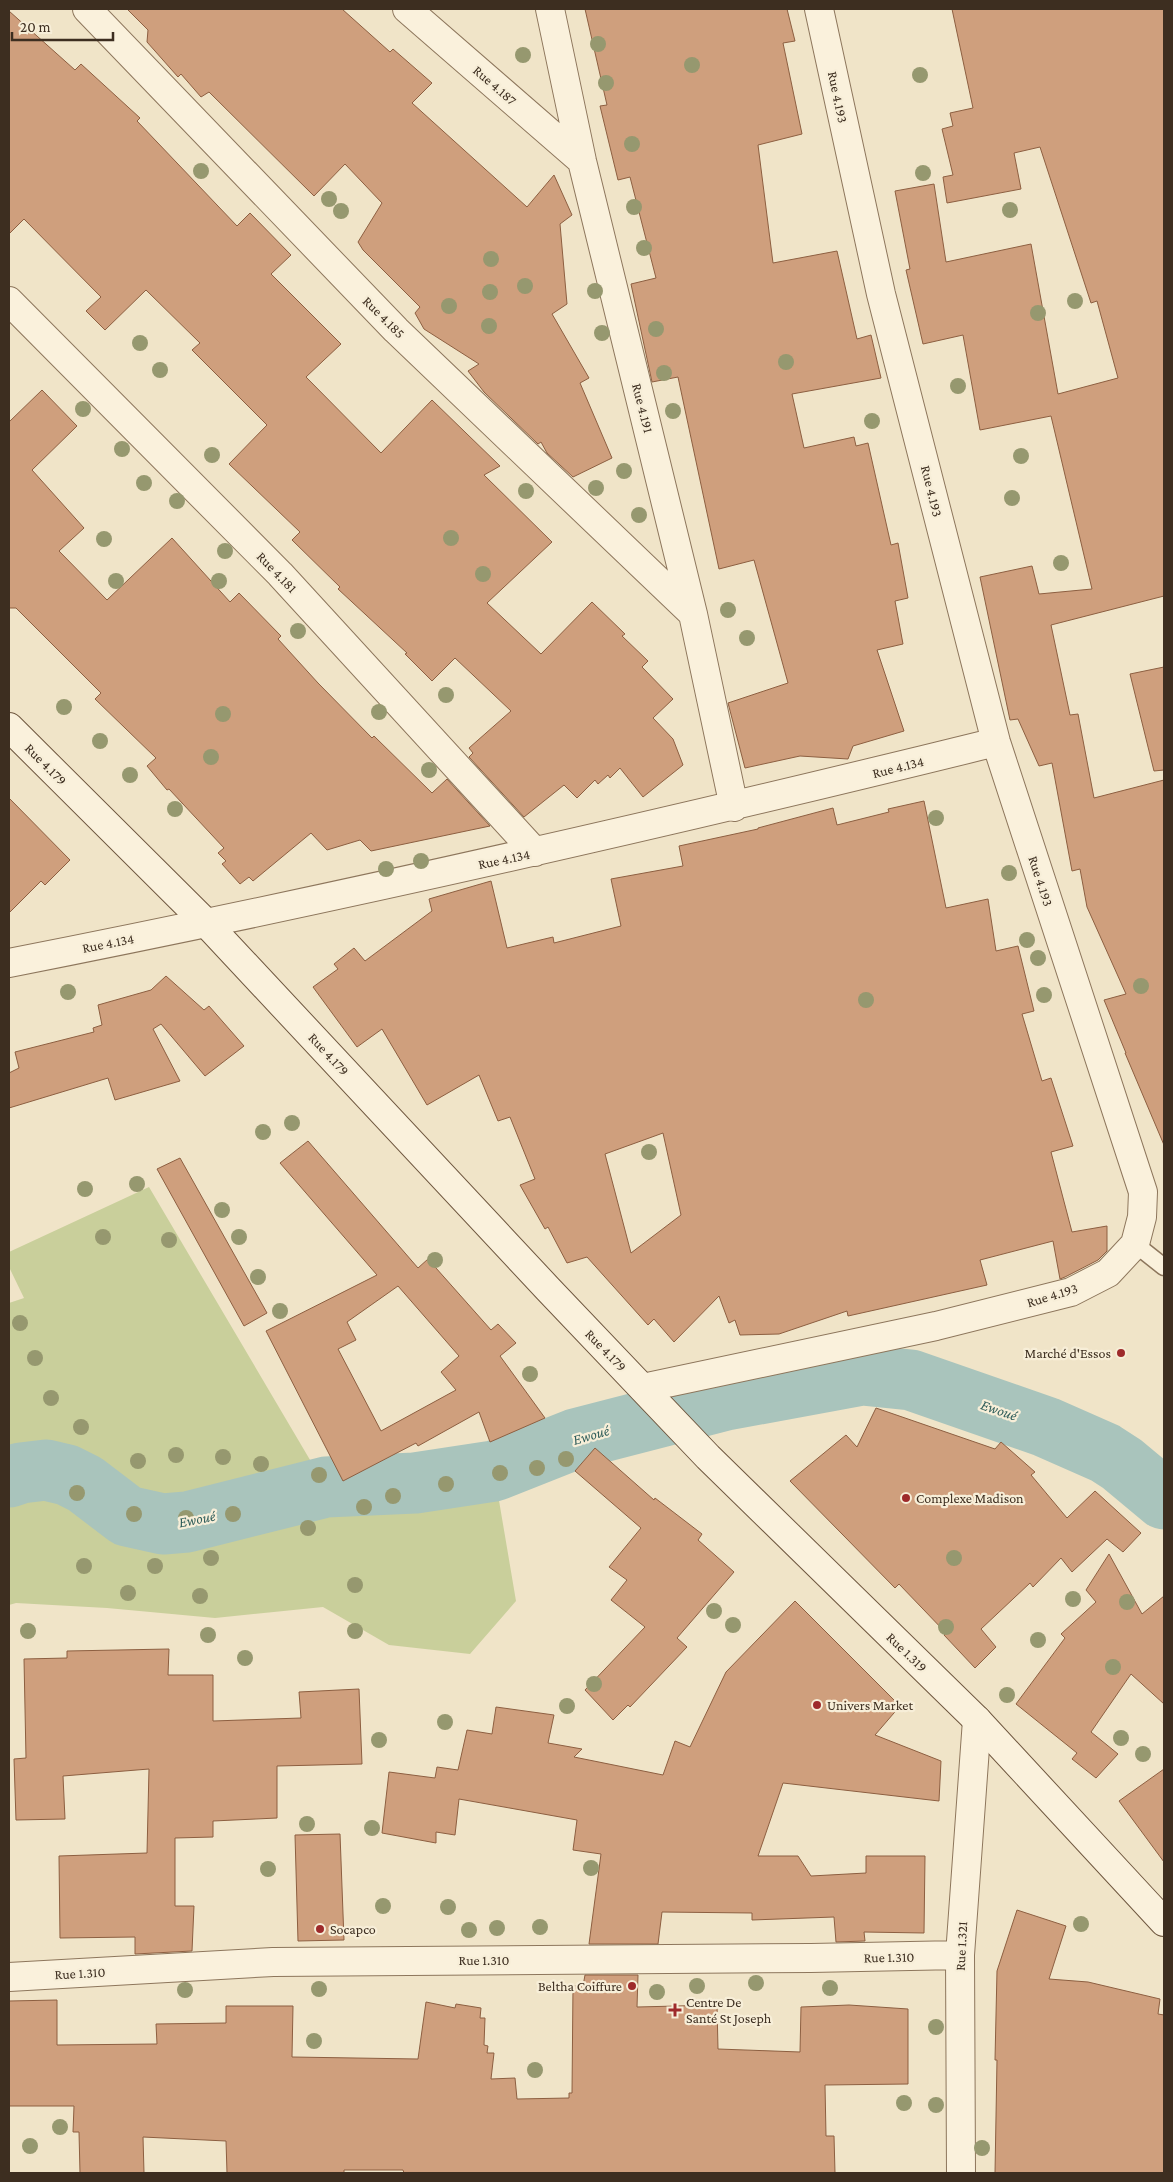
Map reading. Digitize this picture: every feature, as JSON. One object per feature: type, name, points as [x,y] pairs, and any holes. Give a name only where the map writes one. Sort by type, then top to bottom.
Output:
[{"type":"street","name":"Rue 4.185","points":[[87,9],[396,330],[693,614]]},
{"type":"street","name":"Rue 4.187","points":[[408,9],[582,161]]},
{"type":"street","name":"Rue 4.191","points":[[550,9],[582,161],[693,614],[734,807]]},
{"type":"street","name":"Rue 4.193","points":[[642,1388],[936,1326],[1071,1292],[1108,1273],[1135,1244],[1142,1217],[1143,1192],[996,742],[881,294],[818,9]]},
{"type":"street","name":"Rue 4.181","points":[[9,301],[280,574],[535,852]]},
{"type":"street","name":"Rue 4.179","points":[[9,727],[207,924],[642,1388]]},
{"type":"street","name":"Rue 4.134","points":[[9,963],[207,924],[535,852],[734,807],[996,742]]},
{"type":"street","name":"Rue 1.319","points":[[642,1388],[708,1457],[976,1720],[1164,1922]]},
{"type":"street","name":"Rue 1.321","points":[[961,2173],[960,1955],[976,1720]]},
{"type":"street","name":"Rue 1.310","points":[[9,1978],[273,1962],[960,1955]]},
{"type":"lane","points":[[1135,1244],[1164,1267]]},
{"type":"green space","points":[[149,1187],[326,1487],[415,1483],[494,1471],[516,1601],[470,1654],[389,1645],[323,1607],[215,1618],[107,1608],[16,1603],[9,1605],[9,1303],[24,1298],[9,1267],[9,1252]]},
{"type":"building","points":[[127,9],[342,9],[390,52],[393,49],[432,83],[412,103],[527,207],[554,175],[572,215],[560,224],[567,304],[552,314],[589,378],[580,383],[612,458],[573,477],[547,453],[541,442],[538,444],[484,392],[468,371],[479,364],[424,329],[415,313],[420,307],[363,250],[358,242],[382,203],[345,164],[314,196],[209,92],[201,97],[181,74],[178,77],[147,42],[148,30]]},
{"type":"building","points":[[585,9],[787,9],[795,41],[783,43],[802,134],[758,145],[773,263],[837,251],[857,339],[871,335],[881,378],[792,394],[804,448],[854,437],[856,446],[868,443],[891,545],[898,543],[908,598],[895,601],[903,644],[877,650],[904,731],[853,746],[848,759],[800,756],[745,768],[728,703],[788,683],[754,560],[719,569],[678,377],[652,382],[631,284],[656,278],[630,177],[618,180],[600,106],[607,105]]},
{"type":"building","points":[[952,9],[1164,9],[1164,596],[1051,625],[1070,715],[1078,714],[1094,798],[1164,780],[1164,1145],[1104,1000],[1126,994],[1087,907],[1080,869],[1072,871],[1052,763],[1039,766],[1018,719],[1010,720],[980,577],[1032,566],[1039,594],[1092,589],[1051,416],[980,430],[963,335],[923,344],[906,270],[910,269],[895,191],[934,184],[946,262],[1031,244],[1058,394],[1118,378],[1097,301],[1091,303],[1040,147],[1014,153],[1021,189],[947,203],[943,177],[953,175],[942,129],[953,126],[950,113],[973,108]]},
{"type":"building","points":[[9,11],[75,70],[81,64],[140,118],[137,121],[237,226],[250,213],[291,255],[271,274],[341,344],[306,377],[381,453],[432,400],[500,466],[484,475],[552,542],[487,603],[541,654],[592,602],[625,634],[622,636],[648,661],[642,667],[673,699],[653,718],[673,739],[683,765],[643,797],[620,768],[610,778],[608,775],[598,784],[595,780],[577,798],[564,785],[524,817],[469,757],[473,753],[469,748],[511,711],[455,658],[432,681],[405,654],[407,653],[338,589],[340,587],[292,540],[300,532],[229,464],[267,425],[192,350],[200,343],[146,290],[105,330],[86,311],[101,297],[24,219],[9,234]]},
{"type":"building","points":[[42,390],[77,426],[32,470],[84,528],[59,551],[107,600],[172,538],[230,602],[239,593],[281,636],[278,639],[318,683],[372,738],[374,736],[432,793],[447,779],[490,826],[371,851],[360,840],[327,850],[311,833],[253,881],[249,877],[240,884],[222,864],[226,861],[218,853],[224,848],[169,789],[167,790],[147,766],[156,758],[95,699],[101,693],[16,608],[9,608],[9,422]]},
{"type":"building","points":[[1164,667],[1164,770],[1154,771],[1130,674]]},
{"type":"building","points":[[9,798],[70,860],[45,885],[41,881],[9,913]]},
{"type":"building","points":[[924,801],[946,908],[988,899],[996,951],[1018,946],[1034,1011],[1022,1014],[1042,1081],[1051,1078],[1073,1146],[1051,1152],[1072,1232],[1107,1226],[1107,1251],[1098,1260],[1060,1279],[1053,1241],[980,1260],[987,1285],[848,1316],[847,1311],[779,1334],[740,1335],[735,1320],[729,1323],[719,1296],[674,1342],[654,1319],[648,1325],[587,1257],[567,1263],[548,1227],[545,1229],[520,1185],[535,1179],[510,1117],[498,1121],[479,1075],[427,1105],[382,1029],[357,1047],[313,987],[338,969],[334,964],[354,948],[365,961],[432,911],[429,899],[491,881],[507,948],[553,937],[554,943],[621,926],[611,879],[683,866],[679,846],[758,829],[833,808],[837,825],[889,812],[888,809]],"holes":[[[663,1133],[681,1215],[631,1253],[605,1154]]]},
{"type":"building","points":[[166,976],[204,1010],[209,1006],[244,1046],[205,1076],[161,1024],[153,1029],[180,1081],[115,1100],[108,1078],[9,1108],[9,1073],[19,1068],[15,1052],[94,1032],[93,1028],[102,1025],[98,1005],[151,990]]},
{"type":"building","points":[[308,1141],[418,1268],[428,1259],[491,1330],[498,1324],[516,1343],[500,1356],[545,1418],[490,1442],[479,1412],[418,1446],[416,1443],[343,1481],[266,1331],[377,1275],[280,1163]],"holes":[[[398,1286],[459,1356],[441,1372],[456,1390],[381,1431],[338,1349],[356,1340],[347,1322]]]},
{"type":"building","points":[[180,1158],[267,1313],[244,1326],[157,1169]]},
{"type":"building","points":[[876,1408],[995,1449],[1001,1442],[1035,1472],[1031,1475],[1067,1518],[1095,1491],[1141,1533],[1123,1552],[1107,1539],[1072,1572],[1061,1558],[1033,1587],[1030,1583],[981,1629],[996,1647],[975,1668],[944,1635],[946,1633],[899,1584],[895,1588],[790,1481],[846,1435],[857,1447]]},
{"type":"building","points":[[595,1448],[654,1500],[655,1498],[702,1534],[698,1540],[734,1572],[677,1638],[687,1647],[630,1707],[628,1705],[613,1720],[585,1690],[645,1627],[611,1600],[627,1580],[609,1567],[641,1528],[575,1471]]},
{"type":"building","points":[[1109,1554],[1142,1614],[1164,1596],[1164,1704],[1131,1674],[1091,1732],[1118,1754],[1096,1778],[1072,1759],[1077,1753],[1016,1704],[1065,1638],[1061,1634],[1096,1602],[1086,1590]]},
{"type":"building","points":[[795,1601],[900,1706],[875,1735],[941,1761],[939,1801],[783,1783],[758,1856],[798,1856],[811,1876],[866,1873],[866,1856],[925,1856],[924,1933],[864,1932],[865,1941],[836,1942],[834,1917],[752,1920],[752,1913],[662,1912],[658,1944],[589,1944],[601,1854],[573,1850],[577,1820],[459,1799],[455,1835],[436,1832],[436,1843],[382,1833],[389,1772],[435,1778],[437,1767],[458,1770],[467,1730],[492,1734],[496,1707],[554,1715],[548,1743],[582,1749],[574,1757],[663,1775],[675,1741],[690,1747],[726,1672]]},
{"type":"building","points":[[169,1649],[168,1675],[213,1675],[213,1721],[301,1718],[299,1692],[359,1689],[362,1764],[277,1766],[277,1818],[213,1821],[213,1837],[175,1838],[175,1906],[194,1906],[192,1951],[135,1954],[135,1937],[60,1938],[59,1856],[147,1853],[149,1769],[63,1776],[65,1819],[16,1820],[14,1759],[26,1758],[24,1659],[67,1658],[67,1651]]},
{"type":"building","points":[[1164,1769],[1164,1862],[1119,1801]]},
{"type":"building","points":[[340,1834],[344,1940],[298,1941],[295,1835]]},
{"type":"building","points":[[1017,1910],[1066,1926],[1049,1979],[1088,1982],[1160,1999],[1158,2014],[1164,2015],[1164,2173],[995,2173],[997,1971]]},
{"type":"building","points":[[585,1975],[638,1975],[637,2007],[717,2005],[718,2049],[800,2052],[801,2007],[849,2005],[908,2009],[908,2084],[825,2085],[826,2136],[834,2136],[835,2173],[404,2173],[403,2170],[344,2170],[344,2173],[227,2173],[226,2141],[143,2137],[144,2173],[80,2173],[79,2132],[73,2132],[74,2106],[9,2106],[9,2001],[57,2000],[57,2045],[157,2044],[156,2024],[226,2023],[226,2006],[293,2006],[292,2057],[418,2059],[426,2002],[455,2008],[456,2004],[481,2008],[480,2018],[485,2018],[484,2045],[488,2046],[487,2053],[494,2053],[491,2079],[515,2078],[517,2099],[569,2098],[569,2093],[572,2093],[573,1986],[583,1986]]},
{"type":"waterway","name":"Ewoué","points":[[9,1477],[21,1473],[46,1470],[67,1475],[85,1484],[127,1516],[163,1524],[187,1522],[326,1487],[415,1483],[494,1471],[575,1439],[726,1400],[862,1375],[911,1380],[1046,1427],[1105,1453],[1122,1464],[1164,1499]]},
{"type":"place","name":"Marché d'Essos","points":[[1121,1353]]},
{"type":"place","name":"Complexe Madison","points":[[906,1498]]},
{"type":"place","name":"Univers Market","points":[[817,1705]]},
{"type":"place","name":"Socapco","points":[[320,1929]]},
{"type":"place","name":"Beltha Coiffure","points":[[632,1986]]},
{"type":"place","name":"Centre De Santé St Joseph","points":[[675,2010]]}]
